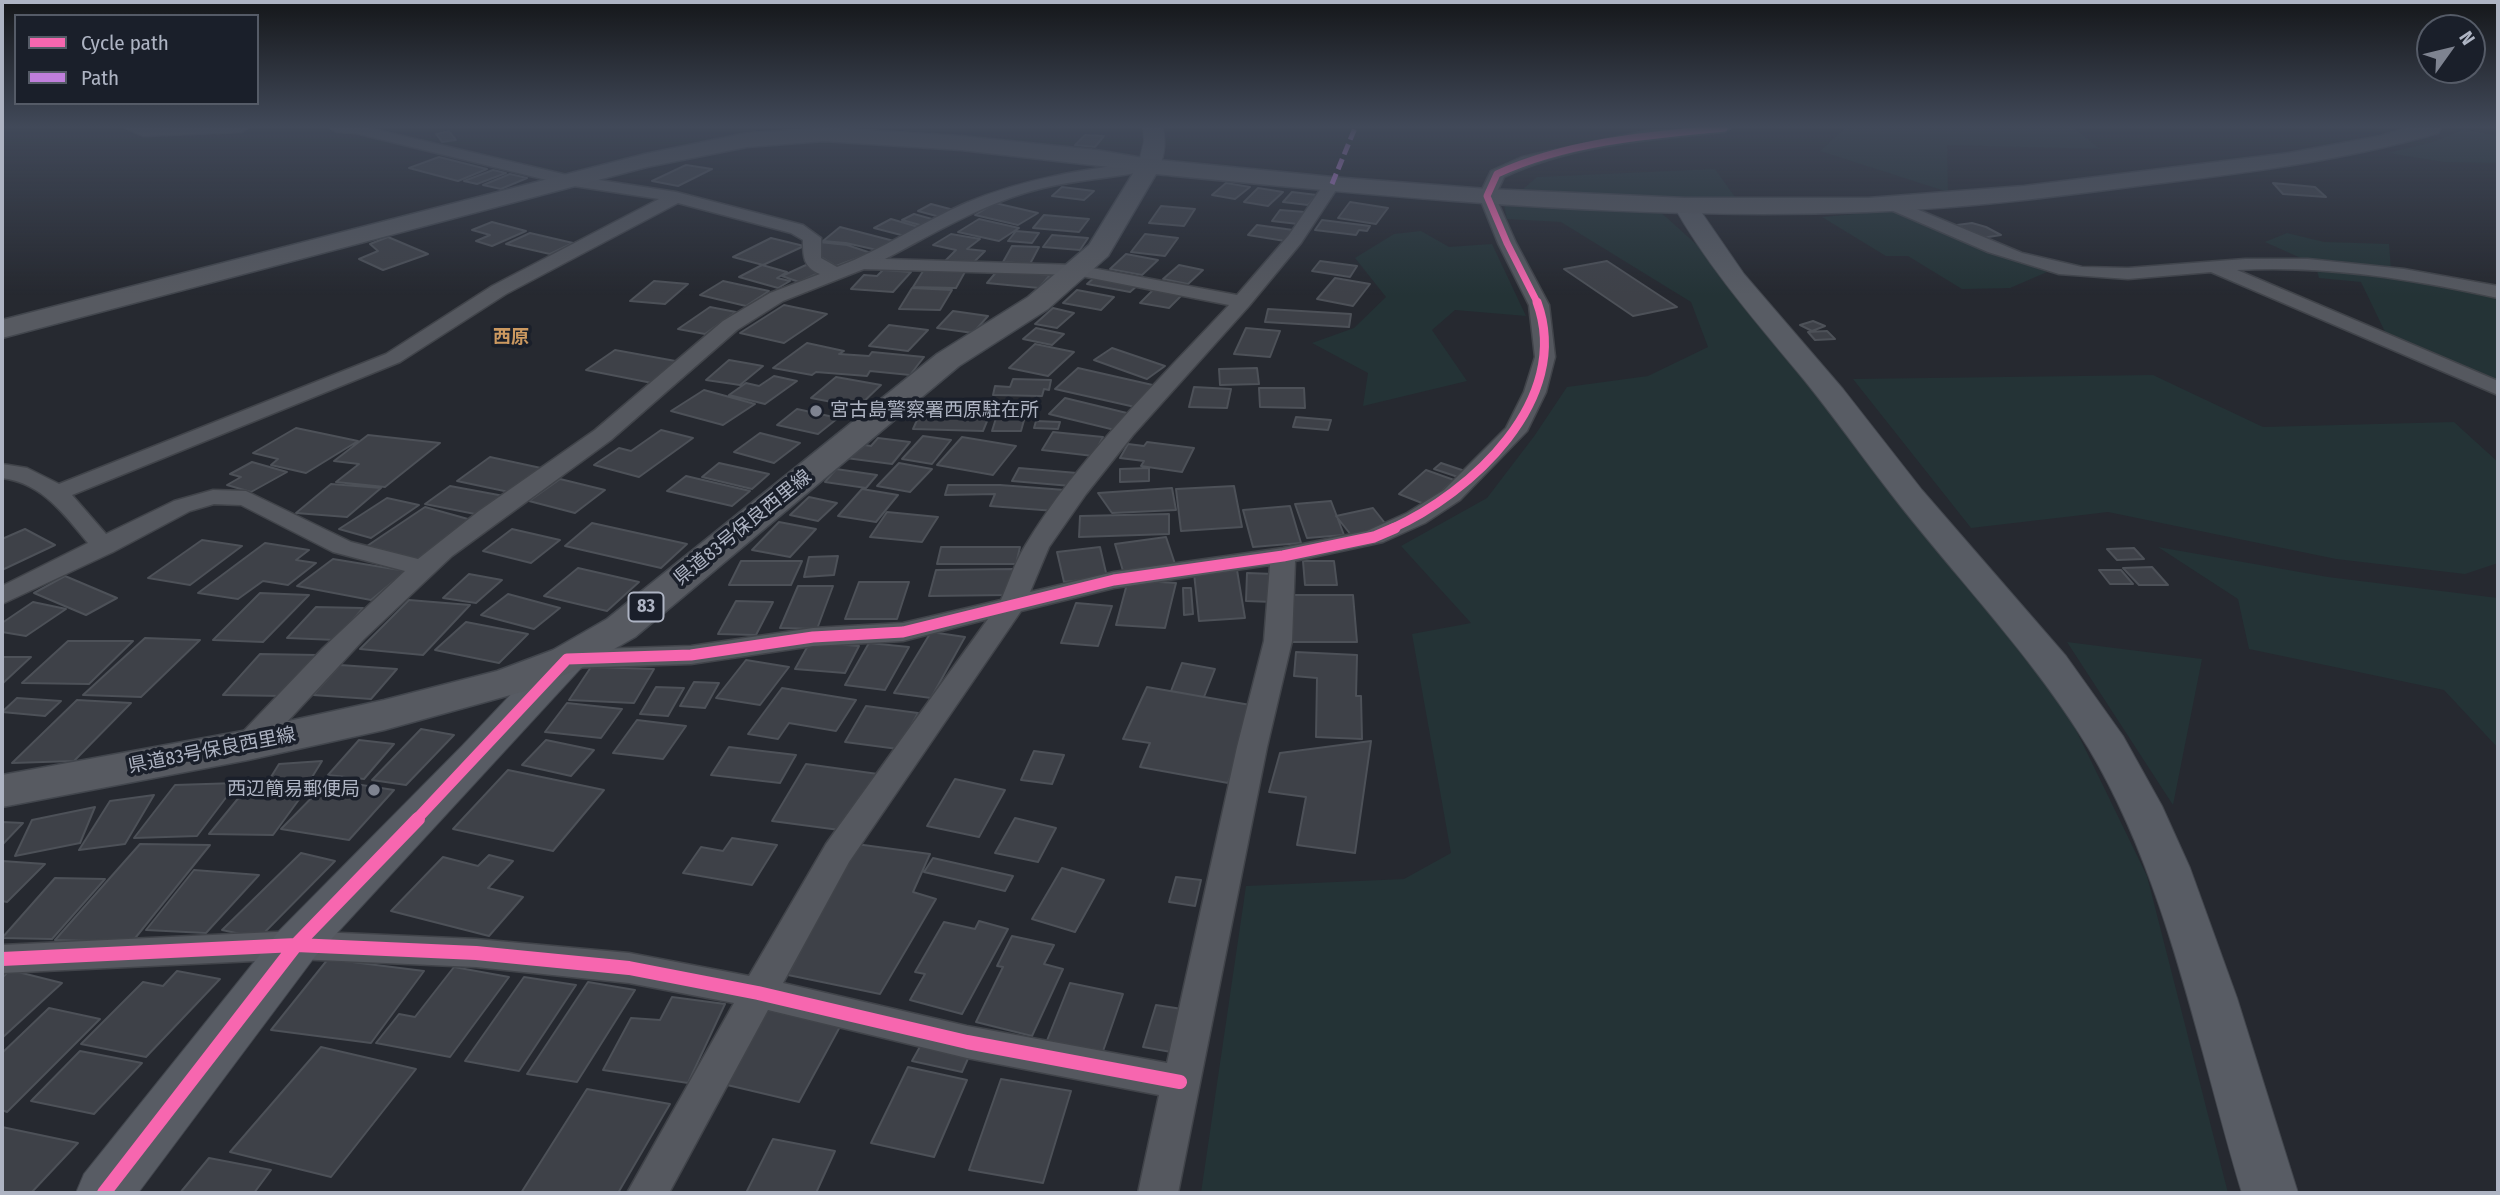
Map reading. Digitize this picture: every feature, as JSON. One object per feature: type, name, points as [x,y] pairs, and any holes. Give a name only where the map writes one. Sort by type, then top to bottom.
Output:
[{"type":"main road","points":[[2,329],[553,184]]},
{"type":"main road","name":"県道83号保良西里線","points":[[2,791],[248,745],[384,715],[510,681],[567,659],[621,628],[948,360],[1038,303],[1099,250],[1138,184]]},
{"type":"main road","points":[[1332,184],[1487,196],[1685,205],[1890,204],[2098,184]]},
{"type":"street","points":[[591,184],[676,197],[797,229],[811,238],[812,259],[819,267],[835,273]]},
{"type":"street","points":[[248,745],[327,660],[423,568],[506,503],[626,417],[724,330],[752,310],[861,264],[972,206],[1038,184]]},
{"type":"street","points":[[647,1193],[837,853],[1012,605],[1037,547],[1077,489],[1125,430],[1242,302],[1295,239],[1332,184]]},
{"type":"street","points":[[104,1193],[296,945],[567,659],[646,659],[813,637],[904,632],[1114,580],[1283,556],[1374,537],[1416,518],[1452,495],[1516,431],[1535,392],[1545,357],[1539,305],[1507,243],[1487,196],[1493,184]]},
{"type":"street","points":[[57,493],[393,358],[499,290],[676,197]]},
{"type":"street","points":[[1890,204],[2013,256],[2060,269],[2091,273],[2295,263],[2381,273],[2498,292]]},
{"type":"street","points":[[1685,205],[1701,234],[1771,324],[1832,394],[1908,494],[2072,691],[2127,779],[2173,879],[2270,1193]]},
{"type":"street","points":[[861,264],[1076,270],[1242,302]]},
{"type":"street","points":[[2215,267],[2498,389]]},
{"type":"street","points":[[2,471],[31,476],[57,493],[104,547]]},
{"type":"street","points":[[2,596],[182,506],[213,497],[246,498],[342,547],[423,568]]},
{"type":"street","points":[[1158,1193],[1252,747],[1278,641],[1283,556]]},
{"type":"street","points":[[2,960],[296,945],[475,953],[629,968],[758,993],[967,1042],[1180,1082]]},
{"type":"shaded area","points":[[1529,184],[1726,184],[1735,197],[1656,198],[1522,190]]},
{"type":"shaded area","points":[[1922,184],[1948,184],[1948,192]]},
{"type":"shaded area","points":[[1504,205],[1657,209],[1707,254],[2058,693],[2147,876],[2228,1193],[1201,1193],[1246,886],[1404,879],[1451,853],[1412,634],[1471,623],[1401,546],[1487,498],[1535,435],[1567,387],[1648,376],[1708,347],[1691,302],[1561,222],[1507,219]]},
{"type":"shaded area","points":[[1898,210],[2047,272],[2010,288],[1962,289],[1908,256],[1886,256],[1822,217]]},
{"type":"shaded area","points":[[1421,231],[1449,247],[1492,244],[1526,316],[1455,310],[1432,330],[1467,381],[1363,406],[1368,373],[1312,343],[1354,328],[1386,297],[1355,258],[1394,234]]},
{"type":"shaded area","points":[[2287,233],[2324,242],[2389,244],[2391,270],[2303,259],[2265,242]]},
{"type":"shaded area","points":[[2316,267],[2498,295],[2498,383],[2387,336],[2361,282],[2319,278]]},
{"type":"shaded area","points":[[2153,375],[2263,427],[2454,422],[2498,462],[2498,563],[2465,574],[2336,559],[2108,512],[1971,528],[1853,379]]},
{"type":"shaded area","points":[[2158,547],[2328,577],[2498,598],[2498,748],[2444,690],[2249,649],[2238,599]]},
{"type":"shaded area","points":[[2067,642],[2202,659],[2173,805]]},
{"type":"building","points":[[486,184],[513,184],[501,189],[483,185]]},
{"type":"building","points":[[1225,184],[1250,187],[1235,199],[1212,195]]},
{"type":"building","points":[[2274,184],[2315,187],[2326,197],[2283,194]]},
{"type":"building","points":[[1062,187],[1094,191],[1084,200],[1052,196]]},
{"type":"building","points":[[1258,188],[1283,192],[1268,206],[1244,202]]},
{"type":"building","points":[[1292,192],[1317,195],[1308,205],[1283,202]]},
{"type":"building","points":[[1350,202],[1388,208],[1376,224],[1338,218]]},
{"type":"building","points":[[995,203],[1038,213],[1018,225],[975,215]]},
{"type":"building","points":[[931,204],[954,210],[940,217],[918,211]]},
{"type":"building","points":[[1161,206],[1195,209],[1184,226],[1149,223]]},
{"type":"building","points":[[1280,210],[1305,212],[1298,224],[1272,221]]},
{"type":"building","points":[[914,214],[939,221],[927,227],[902,220]]},
{"type":"building","points":[[1044,215],[1089,219],[1079,232],[1033,228]]},
{"type":"building","points":[[891,219],[922,228],[905,236],[874,228]]},
{"type":"building","points":[[979,219],[1019,228],[999,241],[958,232]]},
{"type":"building","points":[[1322,220],[1370,226],[1367,231],[1359,230],[1356,235],[1315,230]]},
{"type":"building","points":[[492,222],[526,231],[492,246],[476,241],[490,235],[472,230]]},
{"type":"building","points":[[1972,223],[2001,235],[1982,238],[1957,225]]},
{"type":"building","points":[[1257,225],[1293,230],[1285,241],[1248,235]]},
{"type":"building","points":[[840,227],[894,241],[877,250],[823,241]]},
{"type":"building","points":[[1016,231],[1039,233],[1032,243],[1008,241]]},
{"type":"building","points":[[530,233],[573,243],[550,254],[506,244]]},
{"type":"building","points":[[951,234],[980,239],[967,249],[985,251],[972,264],[945,261],[956,250],[933,245]]},
{"type":"building","points":[[1145,234],[1178,238],[1165,256],[1131,252]]},
{"type":"building","points":[[1052,235],[1088,238],[1080,250],[1043,247]]},
{"type":"building","points":[[388,237],[428,254],[383,270],[359,259],[378,251],[370,244]]},
{"type":"building","points":[[771,238],[804,246],[763,265],[733,257]]},
{"type":"building","points":[[819,242],[847,245],[871,253],[836,266],[821,257]]},
{"type":"building","points":[[1012,246],[1039,247],[1030,264],[1003,262]]},
{"type":"building","points":[[1126,254],[1158,260],[1142,275],[1110,269]]},
{"type":"building","points":[[1320,261],[1357,266],[1350,277],[1312,271]]},
{"type":"building","points":[[1607,261],[1677,307],[1633,316],[1564,269]]},
{"type":"building","points":[[762,265],[787,272],[777,278],[790,281],[778,288],[739,277]]},
{"type":"building","points":[[806,265],[823,271],[799,282],[782,276]]},
{"type":"building","points":[[1179,265],[1203,270],[1188,284],[1163,279]]},
{"type":"building","points":[[925,268],[966,270],[956,288],[913,287]]},
{"type":"building","points":[[883,270],[911,272],[893,292],[851,289],[864,275],[877,276]]},
{"type":"building","points":[[998,270],[1050,275],[1039,288],[987,283]]},
{"type":"building","points":[[1095,277],[1138,285],[1130,292],[1087,284]]},
{"type":"building","points":[[1335,278],[1370,284],[1353,306],[1317,299]]},
{"type":"building","points":[[654,281],[688,284],[665,304],[630,301]]},
{"type":"building","points":[[723,281],[769,291],[746,306],[700,295]]},
{"type":"building","points":[[912,288],[952,290],[940,310],[899,309]]},
{"type":"building","points":[[1154,289],[1183,294],[1169,308],[1140,303]]},
{"type":"building","points":[[1077,290],[1114,297],[1101,310],[1063,303]]},
{"type":"building","points":[[784,305],[827,314],[784,343],[740,333]]},
{"type":"building","points":[[710,307],[736,312],[705,334],[678,329]]},
{"type":"building","points":[[1053,308],[1074,313],[1057,328],[1035,324]]},
{"type":"building","points":[[1268,309],[1351,314],[1349,327],[1265,322]]},
{"type":"building","points":[[953,311],[988,316],[973,333],[937,328]]},
{"type":"building","points":[[1813,321],[1825,326],[1812,331],[1800,325]]},
{"type":"building","points":[[889,325],[928,330],[908,351],[869,346]]},
{"type":"building","points":[[1036,328],[1064,334],[1052,345],[1023,339]]},
{"type":"building","points":[[1246,328],[1280,331],[1270,357],[1234,354]]},
{"type":"building","points":[[1827,331],[1835,339],[1815,340],[1808,332]]},
{"type":"building","points":[[807,343],[844,351],[839,354],[869,356],[872,352],[924,357],[910,375],[870,371],[867,376],[816,372],[812,375],[773,368]]},
{"type":"building","points":[[1035,344],[1074,352],[1048,376],[1009,368]]},
{"type":"building","points":[[1112,348],[1165,366],[1147,379],[1094,360]]},
{"type":"building","points":[[615,350],[681,362],[652,383],[586,370]]},
{"type":"building","points":[[729,360],[763,366],[740,385],[706,380]]},
{"type":"building","points":[[1078,368],[1157,386],[1135,407],[1055,389]]},
{"type":"building","points":[[1257,368],[1259,384],[1220,385],[1219,369]]},
{"type":"building","points":[[774,376],[797,381],[765,404],[729,395],[746,383],[759,386]]},
{"type":"building","points":[[836,377],[881,385],[858,407],[811,398]]},
{"type":"building","points":[[1013,379],[1051,380],[1049,390],[1044,389],[1042,396],[993,395],[995,386],[1010,387]]},
{"type":"building","points":[[1194,387],[1231,389],[1227,408],[1189,407]]},
{"type":"building","points":[[1259,388],[1304,388],[1305,408],[1260,407]]},
{"type":"building","points":[[704,390],[755,404],[723,425],[671,411]]},
{"type":"building","points":[[1065,398],[1131,414],[1115,430],[1049,414]]},
{"type":"building","points":[[1001,402],[1037,403],[1034,413],[1026,413],[1021,431],[992,431]]},
{"type":"building","points":[[923,407],[992,409],[983,431],[913,429]]},
{"type":"building","points":[[797,409],[838,418],[818,434],[777,425]]},
{"type":"building","points":[[1296,417],[1331,420],[1328,430],[1293,427]]},
{"type":"building","points":[[1036,421],[1060,422],[1058,429],[1034,428]]},
{"type":"building","points":[[296,428],[358,441],[306,473],[271,465],[278,459],[253,453]]},
{"type":"building","points":[[661,430],[693,438],[639,477],[594,465],[619,448],[631,451]]},
{"type":"building","points":[[1053,432],[1103,437],[1093,456],[1042,450]]},
{"type":"building","points":[[760,433],[800,443],[774,463],[734,452]]},
{"type":"building","points":[[368,435],[440,443],[385,487],[336,482],[359,464],[334,461]]},
{"type":"building","points":[[923,436],[951,440],[932,464],[902,459]]},
{"type":"building","points":[[962,437],[1016,446],[993,475],[937,465]]},
{"type":"building","points":[[878,438],[910,442],[892,464],[846,458],[858,444],[871,446]]},
{"type":"building","points":[[1147,442],[1194,448],[1182,472],[1141,466],[1144,461],[1120,458],[1128,444],[1144,446]]},
{"type":"building","points":[[490,457],[541,468],[509,492],[457,481]]},
{"type":"building","points":[[252,462],[287,472],[251,492],[227,485],[241,477],[230,474]]},
{"type":"building","points":[[719,463],[769,474],[752,489],[702,477]]},
{"type":"building","points":[[899,463],[932,469],[910,492],[877,486]]},
{"type":"building","points":[[1441,463],[1465,471],[1458,477],[1434,469]]},
{"type":"building","points":[[1019,468],[1077,473],[1071,486],[1012,481]]},
{"type":"building","points":[[1149,468],[1149,481],[1120,482],[1120,469]]},
{"type":"building","points":[[836,469],[877,475],[866,488],[825,482]]},
{"type":"building","points":[[1426,470],[1454,480],[1427,505],[1399,494]]},
{"type":"building","points":[[686,476],[750,491],[732,506],[667,491]]},
{"type":"building","points":[[560,479],[605,490],[575,513],[529,501]]},
{"type":"building","points":[[331,484],[381,488],[347,517],[296,513]]},
{"type":"building","points":[[948,485],[1000,485],[1065,490],[1055,511],[990,506],[995,494],[945,495]]},
{"type":"building","points":[[450,486],[504,496],[480,515],[425,504]]},
{"type":"building","points":[[1234,486],[1242,527],[1181,531],[1176,489]]},
{"type":"building","points":[[1172,488],[1176,510],[1112,513],[1098,493]]},
{"type":"building","points":[[862,489],[898,495],[876,522],[838,516]]},
{"type":"building","points":[[809,497],[837,503],[818,521],[790,515]]},
{"type":"building","points":[[387,498],[419,505],[371,538],[339,529]]},
{"type":"building","points":[[1331,501],[1344,535],[1307,538],[1295,504]]},
{"type":"building","points":[[1290,506],[1301,543],[1253,547],[1243,510]]},
{"type":"building","points":[[425,507],[475,521],[416,560],[367,546]]},
{"type":"building","points":[[1373,508],[1388,527],[1351,535],[1336,516]]},
{"type":"building","points":[[887,512],[938,517],[922,542],[870,537]]},
{"type":"building","points":[[1169,514],[1169,534],[1079,537],[1080,516]]},
{"type":"building","points":[[779,522],[816,529],[790,557],[752,550]]},
{"type":"building","points":[[592,523],[687,544],[661,568],[565,546]]},
{"type":"building","points":[[25,529],[55,545],[2,570],[2,539]]},
{"type":"building","points":[[512,529],[560,540],[531,563],[483,551]]},
{"type":"building","points":[[1166,537],[1175,564],[1123,571],[1115,544]]},
{"type":"building","points":[[202,540],[242,546],[190,585],[148,578]]},
{"type":"building","points":[[265,543],[309,550],[296,560],[316,563],[288,585],[263,581],[238,599],[198,593]]},
{"type":"building","points":[[941,547],[1020,547],[1016,564],[937,564]]},
{"type":"building","points":[[1100,547],[1107,577],[1064,582],[1057,552]]},
{"type":"building","points":[[2134,548],[2144,559],[2117,560],[2107,549]]},
{"type":"building","points":[[838,556],[834,575],[804,577],[809,557]]},
{"type":"building","points":[[333,559],[406,571],[371,600],[297,586]]},
{"type":"building","points":[[741,561],[802,561],[791,585],[729,585]]},
{"type":"building","points":[[1303,561],[1334,561],[1337,585],[1305,585]]},
{"type":"building","points":[[2152,567],[2168,585],[2139,585],[2123,568]]},
{"type":"building","points":[[578,568],[639,582],[607,611],[544,596]]},
{"type":"building","points":[[1014,569],[1008,595],[929,596],[936,570]]},
{"type":"building","points":[[1237,570],[1245,618],[1199,621],[1194,573]]},
{"type":"building","points":[[2099,570],[2121,570],[2133,584],[2110,584]]},
{"type":"building","points":[[1247,573],[1274,574],[1274,602],[1246,601]]},
{"type":"building","points":[[469,574],[502,580],[476,603],[443,598]]},
{"type":"building","points":[[65,576],[117,598],[86,615],[34,593]]},
{"type":"building","points":[[1128,580],[1176,583],[1165,628],[1116,625]]},
{"type":"building","points":[[859,582],[909,582],[897,619],[845,619]]},
{"type":"building","points":[[798,586],[833,586],[817,629],[780,628]]},
{"type":"building","points":[[1183,588],[1191,588],[1193,614],[1184,615]]},
{"type":"building","points":[[260,593],[309,595],[263,642],[213,640]]},
{"type":"building","points":[[508,594],[560,608],[534,629],[481,615]]},
{"type":"building","points":[[1289,595],[1353,595],[1357,642],[1291,642]]},
{"type":"building","points":[[409,600],[470,605],[423,655],[360,649]]},
{"type":"building","points":[[736,601],[773,602],[756,635],[718,634]]},
{"type":"building","points":[[33,602],[66,609],[26,636],[2,632],[2,623]]},
{"type":"building","points":[[1076,603],[1112,606],[1098,646],[1061,643]]},
{"type":"building","points":[[316,607],[363,608],[336,640],[287,638]]},
{"type":"building","points":[[466,622],[528,634],[499,663],[435,650]]},
{"type":"building","points":[[931,632],[965,637],[931,698],[894,693]]},
{"type":"building","points":[[145,638],[200,640],[141,697],[83,695]]},
{"type":"building","points":[[68,641],[133,641],[89,684],[22,683]]},
{"type":"building","points":[[810,642],[859,646],[845,673],[795,669]]},
{"type":"building","points":[[869,643],[909,647],[885,690],[845,685]]},
{"type":"building","points":[[1296,652],[1357,655],[1356,696],[1361,696],[1362,739],[1316,737],[1317,678],[1294,676]]},
{"type":"building","points":[[260,654],[317,655],[283,696],[223,695]]},
{"type":"building","points":[[2,657],[31,657],[2,684]]},
{"type":"building","points":[[746,660],[789,667],[760,705],[716,698]]},
{"type":"building","points":[[1182,663],[1215,669],[1204,697],[1171,691]]},
{"type":"building","points":[[340,665],[397,669],[371,699],[313,695]]},
{"type":"building","points":[[591,667],[654,669],[634,703],[569,700]]},
{"type":"building","points":[[694,682],[719,683],[705,708],[680,706]]},
{"type":"building","points":[[656,687],[684,688],[668,716],[640,714]]},
{"type":"building","points":[[1147,687],[1256,706],[1228,783],[1140,767],[1150,743],[1123,739]]},
{"type":"building","points":[[782,688],[856,700],[836,731],[789,723],[778,739],[748,734]]},
{"type":"building","points":[[17,698],[61,701],[45,716],[2,712]]},
{"type":"building","points":[[77,700],[131,703],[74,761],[12,763]]},
{"type":"building","points":[[567,703],[622,709],[601,738],[545,732]]},
{"type":"building","points":[[866,706],[918,713],[898,749],[845,742]]},
{"type":"building","points":[[637,720],[686,726],[663,759],[613,753]]},
{"type":"building","points":[[421,729],[454,735],[406,785],[372,780]]},
{"type":"building","points":[[359,740],[394,744],[364,779],[328,775]]},
{"type":"building","points":[[546,740],[594,750],[571,776],[522,765]]},
{"type":"building","points":[[1371,741],[1355,853],[1297,845],[1306,797],[1269,792],[1280,753]]},
{"type":"building","points":[[729,747],[796,755],[780,783],[711,775]]},
{"type":"building","points":[[1034,751],[1064,755],[1052,784],[1021,780]]},
{"type":"building","points":[[322,761],[309,782],[266,785],[279,764]]},
{"type":"building","points":[[806,764],[878,774],[847,831],[772,821]]},
{"type":"building","points":[[508,770],[604,790],[553,851],[453,829]]},
{"type":"building","points":[[955,779],[1005,790],[979,837],[927,826]]},
{"type":"building","points":[[329,780],[394,790],[349,840],[281,829]]},
{"type":"building","points":[[237,783],[197,836],[134,838],[175,785]]},
{"type":"building","points":[[245,790],[306,790],[273,835],[209,834]]},
{"type":"building","points":[[154,795],[125,844],[79,850],[110,801]]},
{"type":"building","points":[[95,807],[80,843],[15,856],[32,820]]},
{"type":"building","points":[[1015,818],[1056,828],[1038,862],[995,853]]},
{"type":"building","points":[[2,822],[23,823],[2,845]]},
{"type":"building","points":[[732,838],[777,845],[752,885],[683,873],[701,847],[723,851]]},
{"type":"building","points":[[140,844],[210,845],[132,942],[55,940]]},
{"type":"building","points":[[856,844],[930,854],[913,892],[936,899],[880,994],[788,975]]},
{"type":"building","points":[[301,853],[335,861],[259,938],[222,930]]},
{"type":"building","points":[[489,855],[513,861],[488,888],[523,897],[489,936],[391,911],[443,857],[478,866]]},
{"type":"building","points":[[933,858],[1013,876],[1005,891],[924,872]]},
{"type":"building","points":[[2,861],[45,864],[7,902],[2,901]]},
{"type":"building","points":[[1062,868],[1104,880],[1075,932],[1032,919]]},
{"type":"building","points":[[194,870],[259,875],[206,933],[146,930]]},
{"type":"building","points":[[1176,877],[1201,880],[1195,906],[1169,902]]},
{"type":"building","points":[[55,878],[105,879],[52,939],[2,938]]},
{"type":"building","points":[[979,921],[1008,929],[962,1014],[910,1000],[925,974],[915,972],[944,922],[975,929]]},
{"type":"building","points":[[1012,936],[1054,945],[1044,964],[1063,969],[1032,1036],[976,1022],[1003,967],[997,966]]},
{"type":"building","points":[[328,959],[424,971],[371,1043],[271,1030]]},
{"type":"building","points":[[454,967],[509,977],[450,1057],[376,1043],[399,1014],[415,1017]]},
{"type":"building","points":[[10,970],[62,983],[2,1038],[2,978]]},
{"type":"building","points":[[177,971],[220,979],[146,1057],[81,1044],[143,982],[163,986]]},
{"type":"building","points":[[524,977],[576,985],[519,1071],[465,1061]]},
{"type":"building","points":[[588,982],[635,990],[577,1082],[527,1074]]},
{"type":"building","points":[[1070,983],[1123,994],[1102,1054],[1046,1043]]},
{"type":"building","points":[[672,997],[725,1004],[688,1083],[603,1070],[631,1018],[660,1020]]},
{"type":"building","points":[[1156,1005],[1182,1009],[1171,1052],[1143,1047]]},
{"type":"building","points":[[49,1008],[100,1019],[7,1112],[2,1110],[2,1053]]},
{"type":"building","points":[[769,1008],[842,1023],[799,1102],[723,1084]]},
{"type":"building","points":[[922,1043],[970,1054],[962,1072],[912,1061]]},
{"type":"building","points":[[321,1047],[416,1069],[331,1177],[230,1152]]},
{"type":"building","points":[[80,1051],[142,1063],[94,1114],[31,1101]]},
{"type":"building","points":[[908,1067],[967,1080],[934,1157],[871,1143]]},
{"type":"building","points":[[1001,1079],[1071,1091],[1043,1183],[969,1170]]},
{"type":"building","points":[[587,1089],[670,1104],[618,1193],[521,1193]]},
{"type":"building","points":[[2,1127],[78,1143],[31,1193],[2,1193]]},
{"type":"building","points":[[773,1139],[835,1151],[816,1193],[746,1193]]},
{"type":"building","points":[[209,1158],[271,1170],[254,1193],[180,1193]]},
{"type":"cycle path","points":[[104,1193],[296,945],[567,659],[691,655],[813,637],[903,632],[1114,580],[1283,556],[1374,537],[1416,518],[1452,495],[1516,431],[1535,392],[1545,357],[1539,305],[1507,243],[1487,196],[1493,184]]},
{"type":"cycle path","points":[[2,959],[296,945],[476,953],[629,968],[758,993],[967,1042],[1180,1082]]},
{"type":"place","name":"宮古島警察署西原駐在所","points":[[816,411]]},
{"type":"place","name":"西辺簡易郵便局","points":[[374,790]]},
{"type":"district","name":"西原","points":[[511,338]]}]
